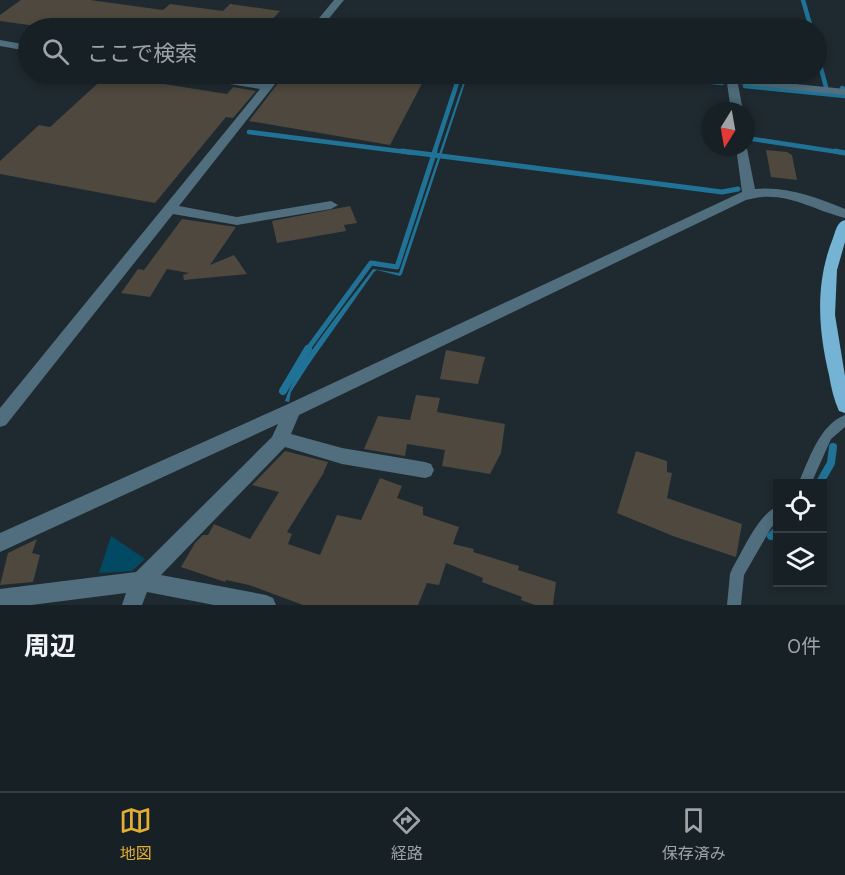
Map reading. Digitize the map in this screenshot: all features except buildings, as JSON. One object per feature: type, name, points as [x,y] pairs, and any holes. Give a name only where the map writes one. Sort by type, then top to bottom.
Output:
[{"type":"main road","points":[[845,224],[826,283],[826,306],[835,370],[845,406]]},
{"type":"street","points":[[324,18],[339,0]]},
{"type":"street","points":[[0,44],[18,47]]},
{"type":"street","points":[[248,84],[267,87]]},
{"type":"street","points":[[0,420],[270,84]]},
{"type":"street","points":[[733,84],[736,102]]},
{"type":"street","points":[[770,84],[845,92]]},
{"type":"street","points":[[743,156],[749,194]]},
{"type":"street","points":[[0,543],[292,410],[749,194],[770,190],[792,194],[845,214]]},
{"type":"street","points":[[170,209],[237,220],[331,205]]},
{"type":"street","points":[[132,605],[141,581],[281,438],[292,410]]},
{"type":"street","points":[[281,438],[342,456],[425,470]]},
{"type":"street","points":[[0,599],[26,598],[141,581],[266,605]]},
{"type":"lane","points":[[806,479],[827,436],[845,420]]},
{"type":"lane","points":[[734,605],[737,574],[766,524],[773,516]]},
{"type":"shaded area","points":[[463,84],[465,84],[402,274],[400,276],[377,270],[374,272],[309,364],[291,392],[289,402],[285,401],[291,385],[324,333],[373,269],[399,273]]},
{"type":"shaded area","points":[[111,536],[145,559],[132,571],[99,573]]},
{"type":"waterway","points":[[803,0],[808,18]]},
{"type":"waterway","points":[[434,153],[457,84]]},
{"type":"waterway","points":[[745,86],[845,96],[842,88],[845,89]]},
{"type":"waterway","points":[[249,132],[414,153]]},
{"type":"waterway","points":[[755,139],[845,153],[835,151]]},
{"type":"waterway","points":[[402,151],[434,155]]},
{"type":"waterway","points":[[434,155],[435,151]]},
{"type":"waterway","points":[[307,350],[371,263],[397,267],[434,155]]},
{"type":"waterway","points":[[434,155],[722,192],[738,189]]},
{"type":"waterway","points":[[283,391],[308,349]]},
{"type":"waterway","points":[[822,479],[831,463],[833,447]]},
{"type":"waterway","points":[[771,536],[774,533]]}]
